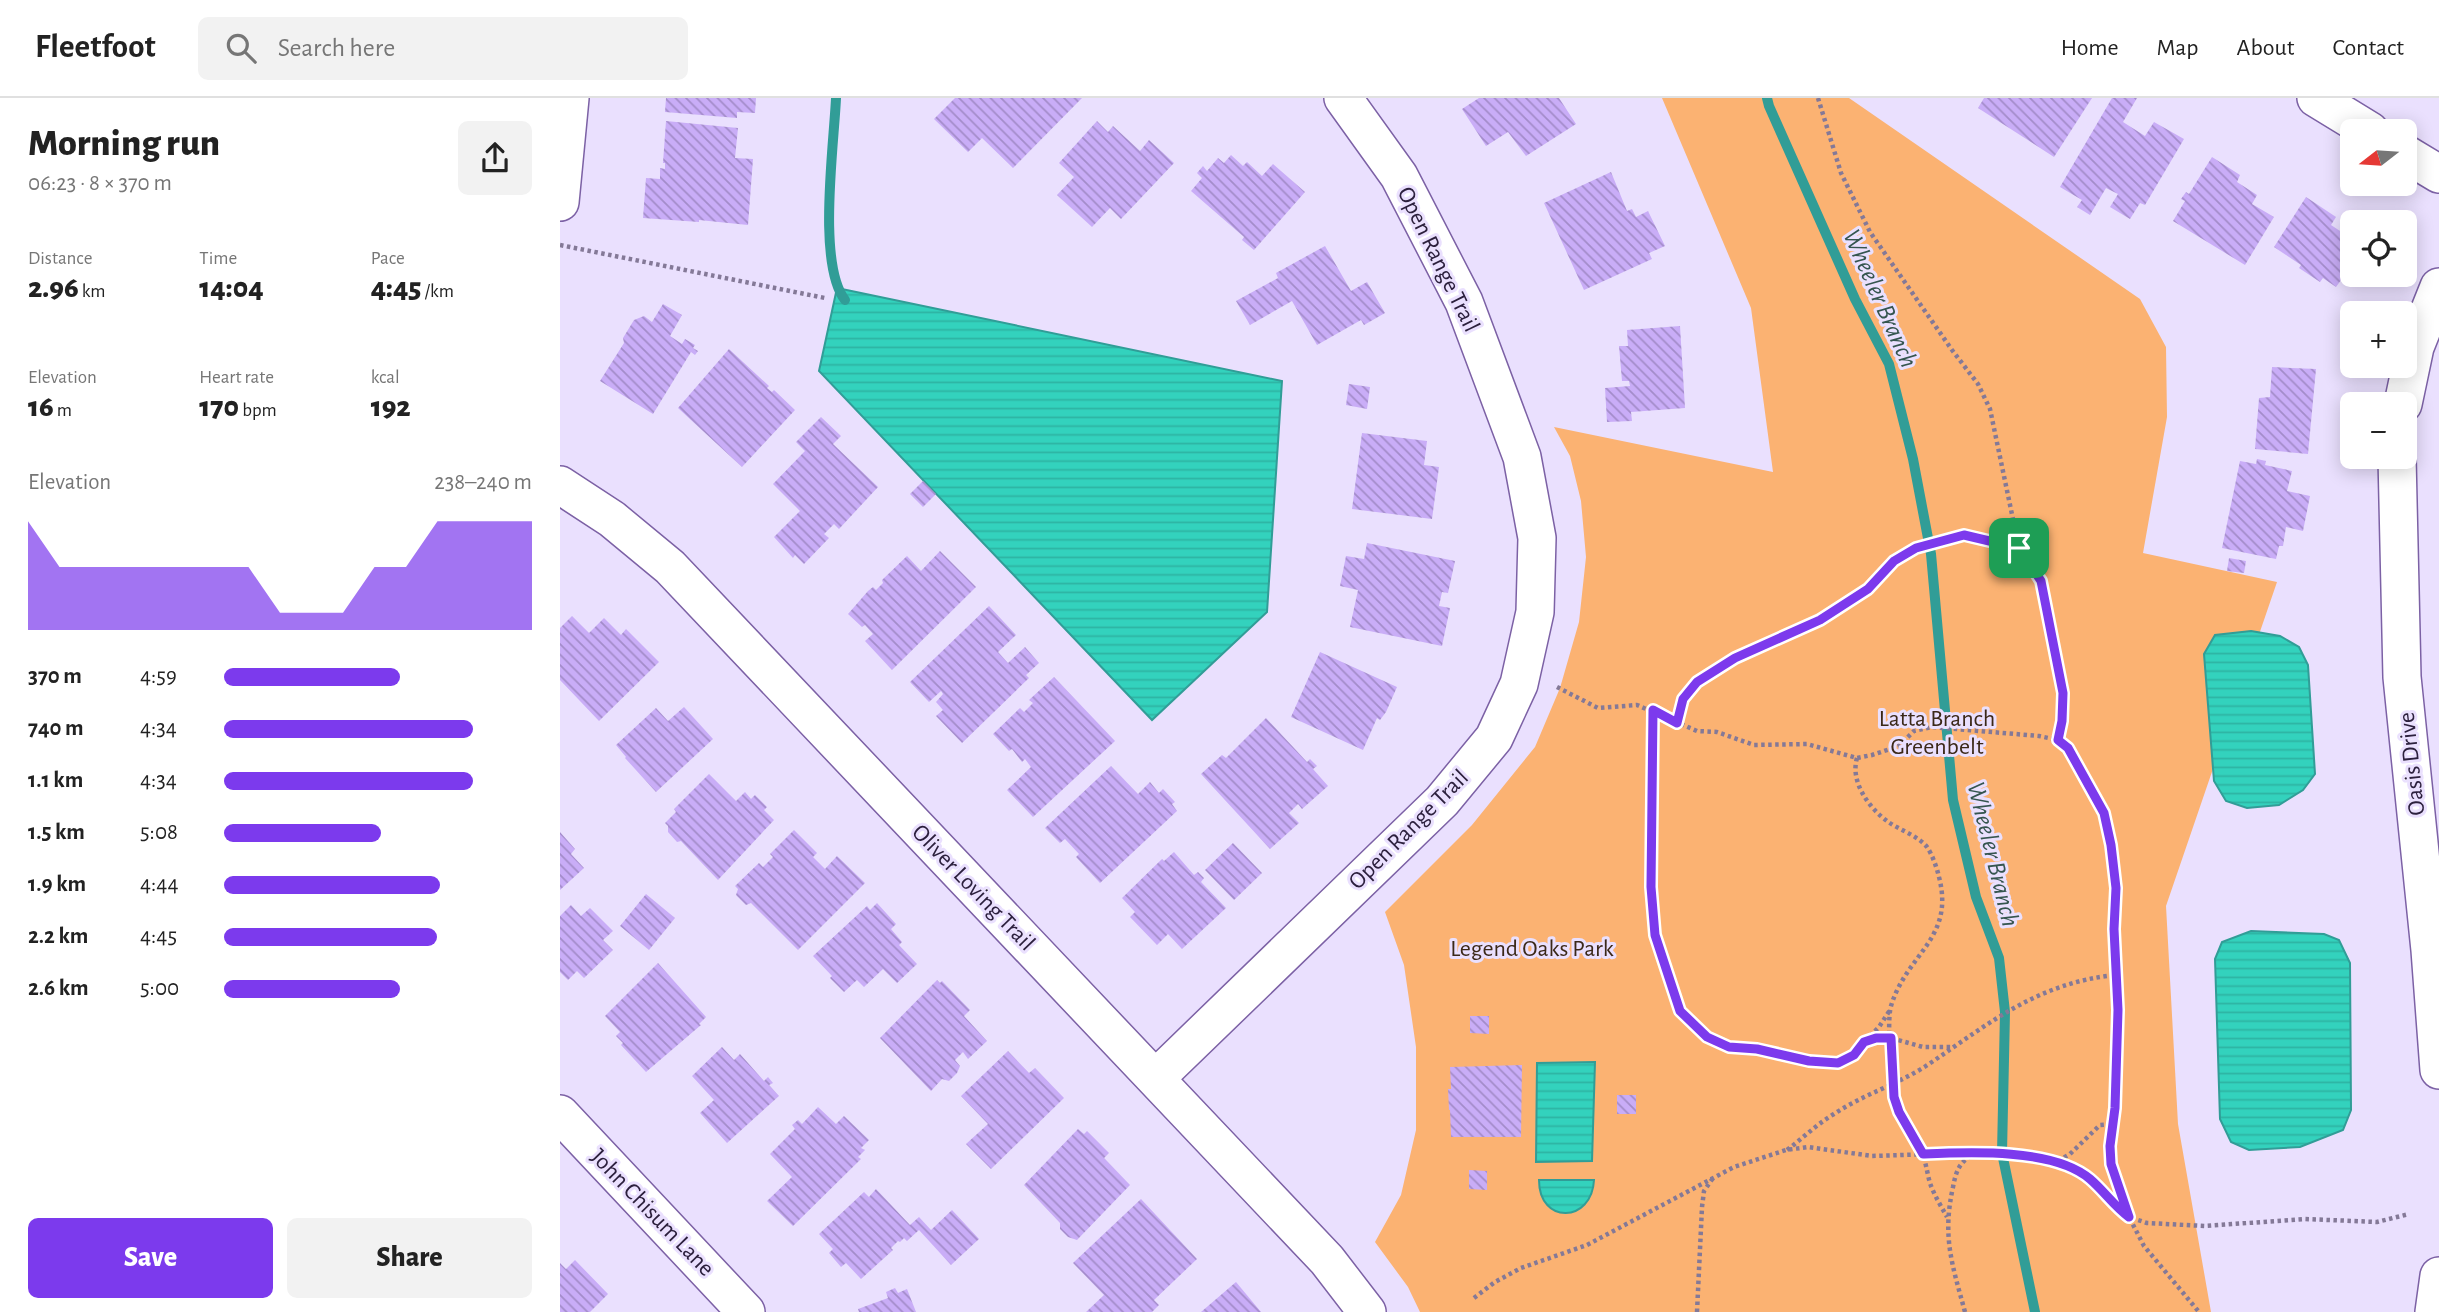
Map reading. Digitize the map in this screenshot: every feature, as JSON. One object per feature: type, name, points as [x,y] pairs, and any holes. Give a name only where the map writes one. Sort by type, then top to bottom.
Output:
[{"type":"street","points":[[560,202],[570,98]]},
{"type":"street","name":"Open Range Trail","points":[[1156,1078],[1442,801],[1494,738],[1519,684],[1535,612],[1537,538],[1522,457],[1474,328],[1464,302],[1398,176],[1343,98]]},
{"type":"street","points":[[2316,98],[2350,119]]},
{"type":"street","points":[[2417,161],[2439,174]]},
{"type":"street","points":[[2406,392],[2415,347],[2439,287]]},
{"type":"street","name":"Oasis Drive","points":[[2397,469],[2402,677],[2435,949],[2439,1070]]},
{"type":"street","name":"Oliver Loving Trail","points":[[560,485],[612,519],[670,567],[1327,1260],[1367,1312]]},
{"type":"street","name":"John Chisum Lane","points":[[560,1114],[746,1312]]},
{"type":"street","points":[[2434,1312],[2439,1276]]},
{"type":"path","points":[[1818,98],[1841,173],[1871,232],[1952,350],[1979,384],[1990,409],[2019,548],[2041,581],[2063,693],[2058,740]]},
{"type":"path","points":[[560,245],[825,298]]},
{"type":"path","points":[[1677,723],[1683,699],[1697,682],[1735,658],[1820,620],[1868,589],[1894,561],[1916,548],[1964,535],[2019,548]]},
{"type":"path","points":[[1556,687],[1598,708],[1637,705],[1697,730],[1717,732],[1754,745],[1807,744],[1857,758],[1899,746],[1914,731],[1933,727],[2039,736],[2058,740],[2068,748],[2104,813],[2116,888],[2114,929],[2118,1010],[2111,1164],[2129,1217],[2144,1246],[2199,1312]]},
{"type":"path","points":[[1653,710],[1651,887],[1655,935],[1680,1011],[1707,1037],[1729,1047],[1757,1049],[1809,1061],[1838,1063],[1854,1055],[1879,1027],[1900,984],[1938,929],[1943,909],[1939,876],[1927,848],[1885,820],[1867,800],[1855,779],[1853,769],[1857,758]]},
{"type":"path","points":[[1786,1150],[1834,1114],[1927,1065],[2005,1012],[2054,988],[2086,978],[2116,975]]},
{"type":"path","points":[[1890,1009],[1894,1097],[1899,1112],[1923,1154],[1930,1184],[1947,1217]]},
{"type":"path","points":[[1864,1042],[1876,1038],[1891,1038],[1923,1047],[1951,1047]]},
{"type":"path","points":[[2058,1162],[2070,1154],[2090,1132],[2100,1125],[2112,1124]]},
{"type":"path","points":[[1474,1298],[1495,1282],[1521,1268],[1587,1245],[1734,1167],[1786,1150],[1808,1147],[1872,1156],[1988,1152],[2058,1162],[2090,1179],[2129,1217],[2147,1223],[2205,1226],[2305,1219],[2377,1222],[2409,1214]]},
{"type":"path","points":[[1965,1312],[1948,1247],[1947,1217],[1958,1166],[1969,1156],[1988,1152]]},
{"type":"path","points":[[1697,1312],[1704,1191],[1713,1178]]},
{"type":"green space","name":"Latta Branch Greenbelt","points":[[1662,98],[1849,98],[2140,299],[2166,347],[2167,417],[2143,553],[2277,582],[2166,906],[2178,1124],[2211,1312],[1420,1312],[1408,1287],[1375,1242],[1401,1195],[1416,1130],[1416,1047],[1404,965],[1385,912],[1472,825],[1535,747],[1560,688],[1579,622],[1586,557],[1581,501],[1570,456],[1554,427],[1773,472],[1751,308]]},
{"type":"shaded area","points":[[837,288],[1282,381],[1267,612],[1152,720],[819,371]]},
{"type":"shaded area","points":[[2251,631],[2280,636],[2299,647],[2308,665],[2315,774],[2303,790],[2279,805],[2247,808],[2226,801],[2214,781],[2204,654],[2215,635]]},
{"type":"shaded area","points":[[2251,931],[2324,934],[2339,940],[2350,963],[2351,1110],[2343,1130],[2300,1147],[2249,1150],[2231,1142],[2220,1119],[2215,959],[2222,942]]},
{"type":"shaded area","points":[[1595,1062],[1592,1161],[1536,1162],[1537,1063]]},
{"type":"shaded area","points":[[1539,1180],[1594,1180],[1591,1194],[1585,1204],[1576,1211],[1566,1213],[1547,1205],[1541,1195]]},
{"type":"building","points":[[666,98],[756,98],[755,113],[737,112],[737,118],[665,112]]},
{"type":"building","points":[[955,98],[1082,98],[1013,168],[982,138],[968,152],[934,119]]},
{"type":"building","points":[[1479,98],[1559,98],[1576,124],[1526,156],[1508,132],[1486,146],[1462,109]]},
{"type":"building","points":[[1984,98],[2092,98],[2054,157],[1978,108]]},
{"type":"building","points":[[2112,98],[2137,98],[2123,122],[2145,136],[2154,122],[2184,139],[2145,205],[2140,203],[2130,219],[2110,207],[2118,194],[2106,188],[2090,215],[2077,207],[2082,200],[2060,187]]},
{"type":"building","points":[[666,121],[738,128],[735,158],[753,159],[748,225],[643,218],[646,178],[660,179],[660,168],[665,169],[663,163]]},
{"type":"building","points":[[1097,121],[1108,132],[1113,126],[1140,151],[1149,140],[1174,163],[1121,219],[1110,208],[1092,227],[1057,195],[1074,177],[1059,163]]},
{"type":"building","points":[[1231,155],[1243,166],[1247,162],[1262,176],[1273,164],[1305,192],[1254,250],[1242,240],[1244,237],[1191,191],[1202,178],[1197,173],[1203,166],[1207,171],[1218,158],[1224,163]]},
{"type":"building","points":[[2212,157],[2240,175],[2237,182],[2257,195],[2252,204],[2274,217],[2245,265],[2173,221],[2185,201],[2181,199],[2186,192],[2189,194]]},
{"type":"building","points":[[1611,172],[1627,211],[1632,209],[1636,217],[1648,211],[1665,246],[1649,253],[1652,259],[1584,290],[1544,203]]},
{"type":"building","points":[[2306,197],[2336,217],[2331,225],[2340,231],[2340,281],[2336,287],[2323,278],[2320,282],[2274,247]]},
{"type":"building","points":[[1325,246],[1351,291],[1367,282],[1385,313],[1364,325],[1361,320],[1317,345],[1292,301],[1250,325],[1236,301],[1278,278],[1276,273]]},
{"type":"building","points":[[663,304],[682,315],[670,336],[682,344],[685,339],[695,345],[693,348],[698,351],[695,355],[691,352],[653,414],[600,381],[624,343],[623,338],[634,320],[644,316],[652,322]]},
{"type":"building","points":[[1680,326],[1685,408],[1631,412],[1632,421],[1607,422],[1605,388],[1630,386],[1629,381],[1622,381],[1619,346],[1628,346],[1627,330]]},
{"type":"building","points":[[729,349],[769,386],[767,388],[772,392],[774,390],[795,410],[742,467],[678,408]]},
{"type":"building","points":[[2272,367],[2316,369],[2308,454],[2255,449],[2259,398],[2270,397]]},
{"type":"building","points":[[1349,384],[1370,387],[1367,409],[1346,405]]},
{"type":"building","points":[[821,417],[841,436],[833,444],[878,487],[839,529],[834,524],[824,534],[829,538],[804,564],[795,555],[793,558],[774,537],[800,511],[773,484],[805,451],[796,442]]},
{"type":"building","points":[[1362,433],[1427,441],[1424,465],[1439,467],[1432,519],[1352,509]]},
{"type":"building","points":[[2257,459],[2266,461],[2265,465],[2292,471],[2287,491],[2310,496],[2303,531],[2286,527],[2283,546],[2279,546],[2276,559],[2222,548],[2240,461],[2256,464]]},
{"type":"building","points":[[923,481],[936,494],[923,507],[910,494]]},
{"type":"building","points":[[1367,543],[1455,561],[1448,593],[1442,592],[1439,606],[1450,608],[1442,646],[1350,627],[1358,590],[1340,586],[1346,556],[1364,559]]},
{"type":"building","points":[[940,551],[976,587],[892,670],[865,641],[873,634],[848,614],[868,591],[873,587],[876,590],[883,583],[882,580],[907,556],[921,571]]},
{"type":"building","points":[[2229,558],[2246,561],[2244,573],[2227,571]]},
{"type":"building","points":[[989,606],[1016,635],[998,652],[1008,663],[1025,647],[1039,663],[1026,675],[1029,678],[962,743],[936,716],[943,710],[936,702],[943,694],[941,691],[929,702],[910,682]]},
{"type":"building","points":[[572,616],[589,633],[604,618],[621,635],[626,629],[659,662],[599,721],[560,680],[560,628]]},
{"type":"building","points":[[1320,652],[1397,687],[1386,712],[1380,720],[1377,718],[1363,750],[1291,717]]},
{"type":"building","points":[[1054,677],[1115,741],[1033,817],[1007,790],[1031,767],[1025,759],[1022,762],[1012,749],[1009,751],[993,734],[1020,708],[1024,712],[1033,703],[1029,700]]},
{"type":"building","points":[[684,707],[713,739],[656,792],[616,745],[656,708],[668,721]]},
{"type":"building","points":[[1266,718],[1307,762],[1310,759],[1317,766],[1313,769],[1328,786],[1302,809],[1298,804],[1289,813],[1299,823],[1270,849],[1201,774],[1222,755],[1226,758]]},
{"type":"building","points":[[1111,766],[1138,794],[1150,782],[1159,793],[1163,789],[1175,802],[1172,804],[1177,811],[1100,883],[1076,857],[1079,854],[1065,839],[1060,843],[1045,828]]},
{"type":"building","points":[[709,774],[736,801],[745,792],[751,799],[755,795],[767,807],[764,810],[774,820],[718,880],[681,841],[677,842],[668,832],[665,823],[676,812],[674,809]]},
{"type":"building","points":[[794,830],[817,853],[813,857],[825,869],[837,856],[865,883],[798,950],[751,903],[746,905],[736,895],[738,889],[735,886],[759,863],[763,867],[773,857],[770,854]]},
{"type":"building","points":[[560,832],[575,849],[571,854],[584,868],[560,890]]},
{"type":"building","points":[[1233,843],[1262,873],[1234,900],[1205,870]]},
{"type":"building","points":[[1174,852],[1194,875],[1198,872],[1204,878],[1201,882],[1226,908],[1182,949],[1168,934],[1157,945],[1130,917],[1135,912],[1122,898],[1162,859],[1164,861]]},
{"type":"building","points":[[646,894],[675,918],[649,950],[620,926]]},
{"type":"building","points":[[877,903],[896,924],[891,929],[902,942],[899,945],[917,964],[897,983],[883,969],[864,987],[857,980],[844,992],[813,956],[867,906],[870,910]]},
{"type":"building","points":[[571,905],[581,916],[590,908],[613,931],[603,940],[613,950],[584,978],[577,971],[568,980],[560,972],[560,916]]},
{"type":"building","points":[[658,963],[706,1017],[699,1024],[701,1025],[646,1072],[621,1045],[623,1043],[616,1036],[620,1032],[605,1016]]},
{"type":"building","points":[[937,980],[940,983],[942,981],[970,1010],[964,1016],[987,1041],[968,1059],[963,1052],[955,1060],[960,1066],[957,1073],[949,1081],[942,1079],[931,1091],[880,1038]]},
{"type":"building","points":[[1470,1016],[1489,1016],[1489,1034],[1470,1033]]},
{"type":"building","points":[[722,1047],[734,1060],[740,1054],[764,1081],[768,1077],[773,1083],[769,1085],[779,1096],[727,1143],[700,1113],[714,1100],[692,1076]]},
{"type":"building","points":[[1008,1051],[1029,1073],[1035,1068],[1064,1098],[991,1169],[966,1144],[988,1124],[961,1096]]},
{"type":"building","points":[[1522,1065],[1521,1137],[1451,1137],[1448,1089],[1451,1089],[1450,1067]]},
{"type":"building","points":[[1617,1095],[1636,1095],[1636,1114],[1617,1114]]},
{"type":"building","points":[[818,1107],[836,1124],[844,1116],[869,1140],[861,1148],[865,1150],[858,1157],[861,1159],[793,1226],[767,1201],[792,1177],[770,1154],[795,1129],[792,1125],[798,1120],[802,1124]]},
{"type":"building","points":[[1078,1129],[1084,1134],[1087,1131],[1109,1153],[1104,1158],[1130,1185],[1077,1240],[1068,1237],[1060,1229],[1060,1223],[1024,1185]]},
{"type":"building","points":[[1469,1170],[1487,1171],[1487,1190],[1469,1189]]},
{"type":"building","points":[[876,1189],[910,1225],[919,1217],[931,1230],[952,1210],[979,1239],[951,1265],[919,1230],[907,1241],[904,1238],[898,1241],[891,1248],[893,1250],[861,1279],[846,1263],[841,1267],[829,1253],[833,1249],[819,1234],[864,1192],[869,1197]]},
{"type":"building","points":[[1141,1199],[1197,1259],[1154,1300],[1159,1305],[1152,1312],[1086,1312],[1104,1295],[1073,1263]]},
{"type":"building","points":[[575,1260],[608,1294],[590,1312],[560,1312],[560,1263],[566,1269]]},
{"type":"building","points":[[1236,1282],[1261,1312],[1201,1312]]},
{"type":"building","points":[[895,1288],[898,1293],[907,1289],[916,1312],[859,1312],[858,1309],[888,1298],[886,1292]]},
{"type":"waterway","points":[[836,98],[829,233],[836,283],[845,300]]},
{"type":"waterway","name":"Wheeler Branch","points":[[1767,98],[1855,299],[1889,364],[1913,459],[1931,554],[1953,800],[1976,897],[1999,958],[2005,1012],[2002,1153],[2035,1312]]},
{"type":"route","points":[[1964,535],[2019,548],[2041,581],[2063,693],[2058,740],[2068,748],[2104,813],[2111,845],[2116,888],[2114,929],[2118,1010],[2115,1108],[2110,1146],[2111,1164],[2129,1217],[2090,1179],[2058,1162],[1988,1152],[1923,1154],[1914,1134],[1899,1112],[1894,1097],[1891,1038],[1876,1038],[1864,1042],[1854,1055],[1838,1063],[1809,1061],[1757,1049],[1729,1047],[1707,1037],[1680,1011],[1655,935],[1651,887],[1653,710],[1677,723],[1683,699],[1697,682],[1735,658],[1820,620],[1868,589],[1894,561],[1929,542],[1964,535]]},
{"type":"park label","name":"Legend Oaks Park","points":[[1532,948]]}]
